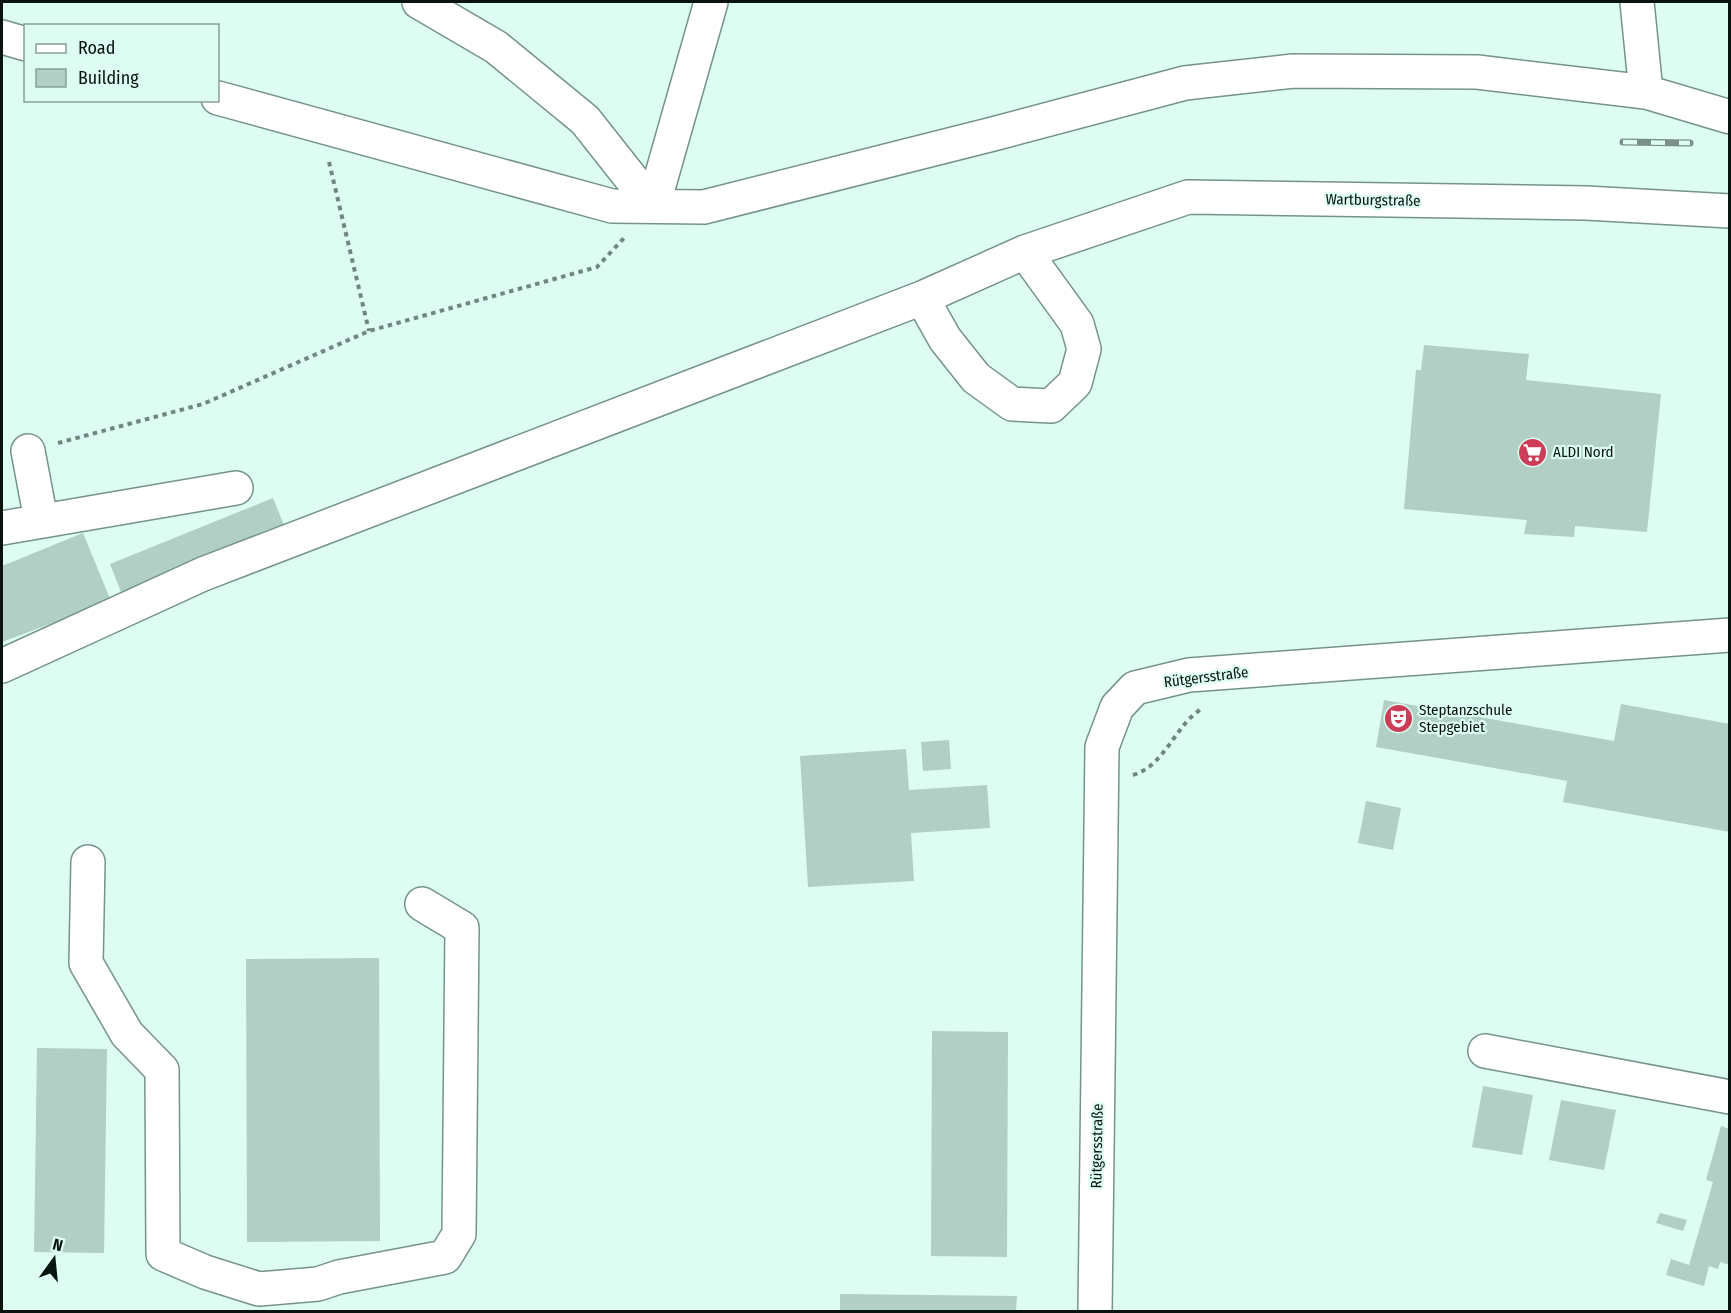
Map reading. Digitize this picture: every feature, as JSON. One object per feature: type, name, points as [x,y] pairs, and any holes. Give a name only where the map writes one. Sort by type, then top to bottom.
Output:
[{"type":"street","points":[[419,2],[496,47],[585,120],[652,206]]},
{"type":"street","points":[[652,206],[711,2]]},
{"type":"street","points":[[1637,2],[1646,92]]},
{"type":"street","points":[[2,37],[24,43]]},
{"type":"street","points":[[219,98],[612,206],[704,207],[1196,81],[1293,71],[1477,72],[1646,92],[1730,117]]},
{"type":"street","name":"Wartburgstraße","points":[[2,666],[203,574],[922,298],[1025,252],[1188,197],[1586,203],[1730,211]]},
{"type":"street","points":[[922,298],[945,339],[976,378],[1012,404],[1051,406],[1075,383],[1084,349],[1077,324],[1025,252]]},
{"type":"street","points":[[28,451],[41,520]]},
{"type":"street","points":[[2,528],[236,488]]},
{"type":"street","name":"Rütgersstraße","points":[[1095,1311],[1102,747],[1117,707],[1135,688],[1189,675],[1730,635]]},
{"type":"street","points":[[88,862],[86,963],[127,1034],[162,1070],[164,1254],[206,1272],[257,1300],[339,1277],[445,1257],[459,1234],[462,928],[422,904]]},
{"type":"street","points":[[1485,1050],[1730,1097]]},
{"type":"path","points":[[320,127],[369,332]]},
{"type":"path","points":[[28,451],[203,404],[369,332],[597,267],[652,206]]},
{"type":"building","name":"ALDI Nord","points":[[1424,345],[1529,354],[1526,380],[1661,394],[1647,532],[1575,526],[1574,537],[1524,534],[1527,520],[1404,509],[1416,370],[1421,370]]},
{"type":"building","points":[[273,498],[284,525],[121,592],[110,564]]},
{"type":"building","points":[[83,533],[111,601],[2,642],[2,566]]},
{"type":"building","points":[[1384,700],[1614,741],[1621,704],[1730,724],[1730,832],[1563,802],[1567,781],[1376,747]]},
{"type":"building","points":[[949,740],[951,769],[923,771],[921,742]]},
{"type":"building","points":[[906,749],[909,790],[987,785],[990,828],[911,833],[914,881],[808,887],[800,756]]},
{"type":"building","points":[[1366,801],[1401,808],[1393,850],[1358,843]]},
{"type":"building","points":[[379,958],[380,1241],[247,1242],[246,959]]},
{"type":"building","points":[[932,1031],[1008,1032],[1007,1257],[931,1256]]},
{"type":"building","points":[[37,1048],[107,1049],[104,1253],[34,1252]]},
{"type":"building","points":[[1483,1086],[1533,1095],[1522,1155],[1472,1147]]},
{"type":"building","points":[[1561,1100],[1616,1110],[1604,1170],[1549,1160]]},
{"type":"building","points":[[1721,1126],[1730,1129],[1730,1265],[1720,1262],[1718,1269],[1709,1266],[1704,1286],[1666,1275],[1671,1259],[1689,1265],[1713,1182],[1706,1180]]},
{"type":"building","points":[[1660,1213],[1687,1220],[1683,1231],[1656,1223]]},
{"type":"building","points":[[840,1294],[1017,1296],[1016,1311],[840,1311]]},
{"type":"railway","points":[[1623,142],[1690,143]]},
{"type":"place","name":"ALDI Nord","points":[[1532,452]]},
{"type":"place","name":"Steptanzschule Stepgebiet","points":[[1398,719]]}]
